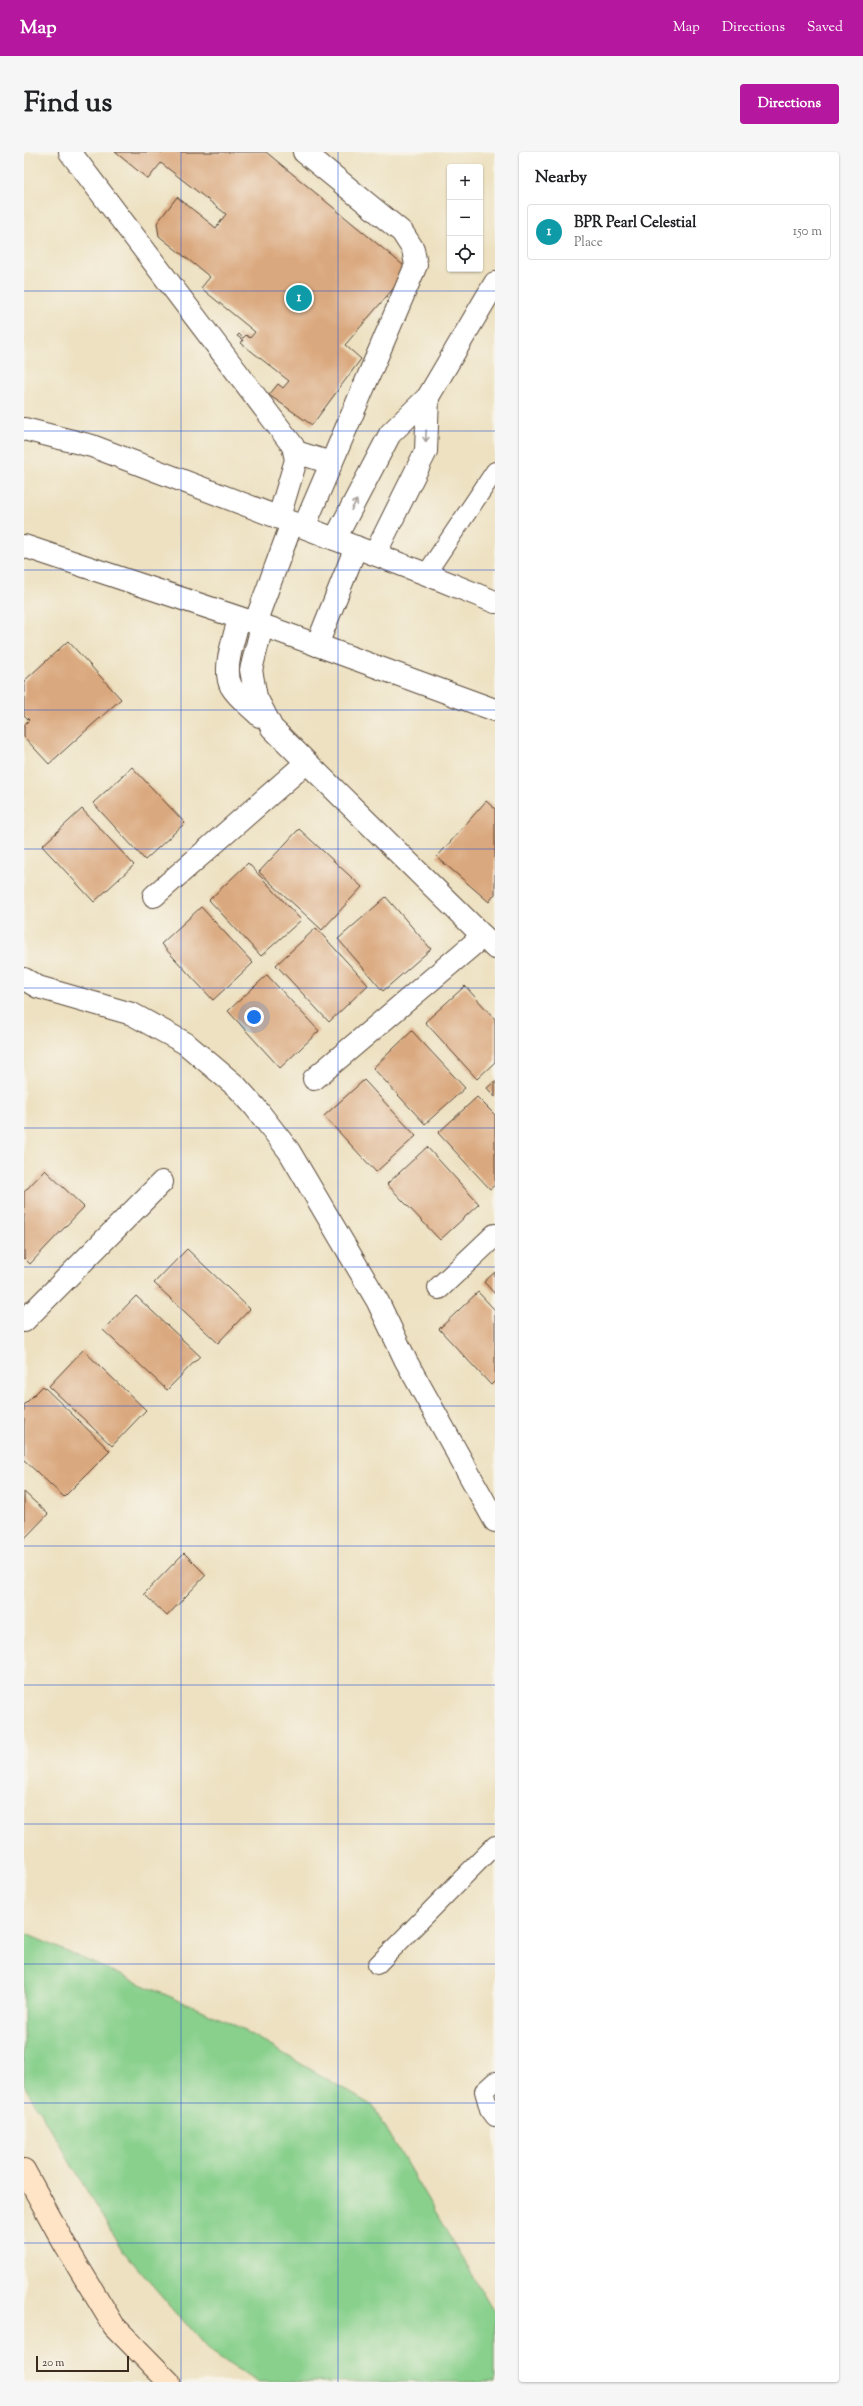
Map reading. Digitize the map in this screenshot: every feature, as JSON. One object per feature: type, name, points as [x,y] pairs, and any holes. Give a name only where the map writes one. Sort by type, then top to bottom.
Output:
[{"type":"street","points":[[70,152],[283,430],[296,452],[292,522]]},
{"type":"street","points":[[304,152],[402,232],[413,249],[416,265],[331,463],[292,522],[252,622],[250,670],[256,697],[272,728],[489,942],[314,1079]]},
{"type":"street","points":[[335,539],[390,434],[428,397],[495,283]]},
{"type":"street","points":[[317,645],[365,550],[426,451],[428,397]]},
{"type":"street","points":[[24,429],[92,446],[365,550],[495,602]]},
{"type":"street","points":[[296,452],[331,463]]},
{"type":"street","points":[[24,546],[252,622],[495,710]]},
{"type":"street","points":[[154,896],[306,763]]},
{"type":"street","points":[[24,979],[38,987],[132,1014],[185,1042],[237,1087],[255,1107],[289,1151],[378,1302],[406,1361],[495,1521]]},
{"type":"street","points":[[28,1310],[162,1182]]},
{"type":"street","points":[[439,1288],[495,1235]]},
{"type":"street","points":[[24,2170],[65,2245],[114,2326],[169,2382]]},
{"type":"lane","points":[[426,574],[495,471]]},
{"type":"lane","points":[[377,1964],[495,1845]]},
{"type":"lane","points":[[495,2081],[484,2091],[489,2109],[495,2117]]},
{"type":"green space","points":[[24,1933],[233,2024],[373,2106],[495,2314],[495,2382],[260,2382],[211,2353],[122,2250],[24,2085]]},
{"type":"building","points":[[115,152],[266,152],[409,270],[345,345],[361,359],[312,425],[269,395],[278,384],[283,388],[289,381],[241,343],[243,340],[237,336],[239,334],[243,338],[246,335],[250,338],[255,332],[201,288],[210,277],[159,236],[157,223],[177,197],[216,228],[226,214],[161,163],[148,179]]},
{"type":"building","points":[[68,641],[121,699],[49,764],[24,737],[24,725],[29,720],[24,715],[24,681]]},
{"type":"building","points":[[132,767],[185,823],[145,860],[93,803]]},
{"type":"building","points":[[486,801],[495,809],[495,894],[489,902],[437,857]]},
{"type":"building","points":[[82,809],[134,865],[94,902],[42,846]]},
{"type":"building","points":[[299,829],[362,887],[322,930],[259,872]]},
{"type":"building","points":[[248,863],[301,920],[261,956],[209,900]]},
{"type":"building","points":[[386,897],[431,949],[383,991],[338,939]]},
{"type":"building","points":[[201,907],[253,963],[213,1000],[161,944]]},
{"type":"building","points":[[316,928],[368,985],[329,1022],[276,965]]},
{"type":"building","points":[[267,975],[319,1031],[280,1068],[228,1011]]},
{"type":"building","points":[[465,986],[495,1019],[495,1062],[477,1079],[425,1022]]},
{"type":"building","points":[[412,1031],[465,1088],[425,1124],[373,1068]]},
{"type":"building","points":[[364,1080],[416,1136],[376,1172],[324,1116]]},
{"type":"building","points":[[495,1081],[495,1097],[487,1088]]},
{"type":"building","points":[[477,1097],[495,1115],[495,1185],[490,1189],[438,1133]]},
{"type":"building","points":[[427,1147],[479,1204],[440,1240],[387,1184]]},
{"type":"building","points":[[45,1170],[84,1207],[30,1264],[24,1258],[24,1192]]},
{"type":"building","points":[[187,1249],[250,1309],[218,1343],[154,1283]]},
{"type":"building","points":[[495,1272],[495,1294],[484,1282]]},
{"type":"building","points":[[478,1292],[495,1310],[495,1381],[491,1385],[439,1329]]},
{"type":"building","points":[[136,1296],[200,1356],[167,1390],[103,1330]]},
{"type":"building","points":[[83,1350],[146,1410],[112,1446],[49,1386]]},
{"type":"building","points":[[43,1386],[110,1451],[64,1497],[24,1460],[24,1405]]},
{"type":"building","points":[[24,1492],[48,1514],[24,1539]]},
{"type":"building","points":[[184,1553],[206,1575],[167,1616],[144,1594]]},
{"type":"place","name":"BPR Pearl Celestial","points":[[299,298]]}]
